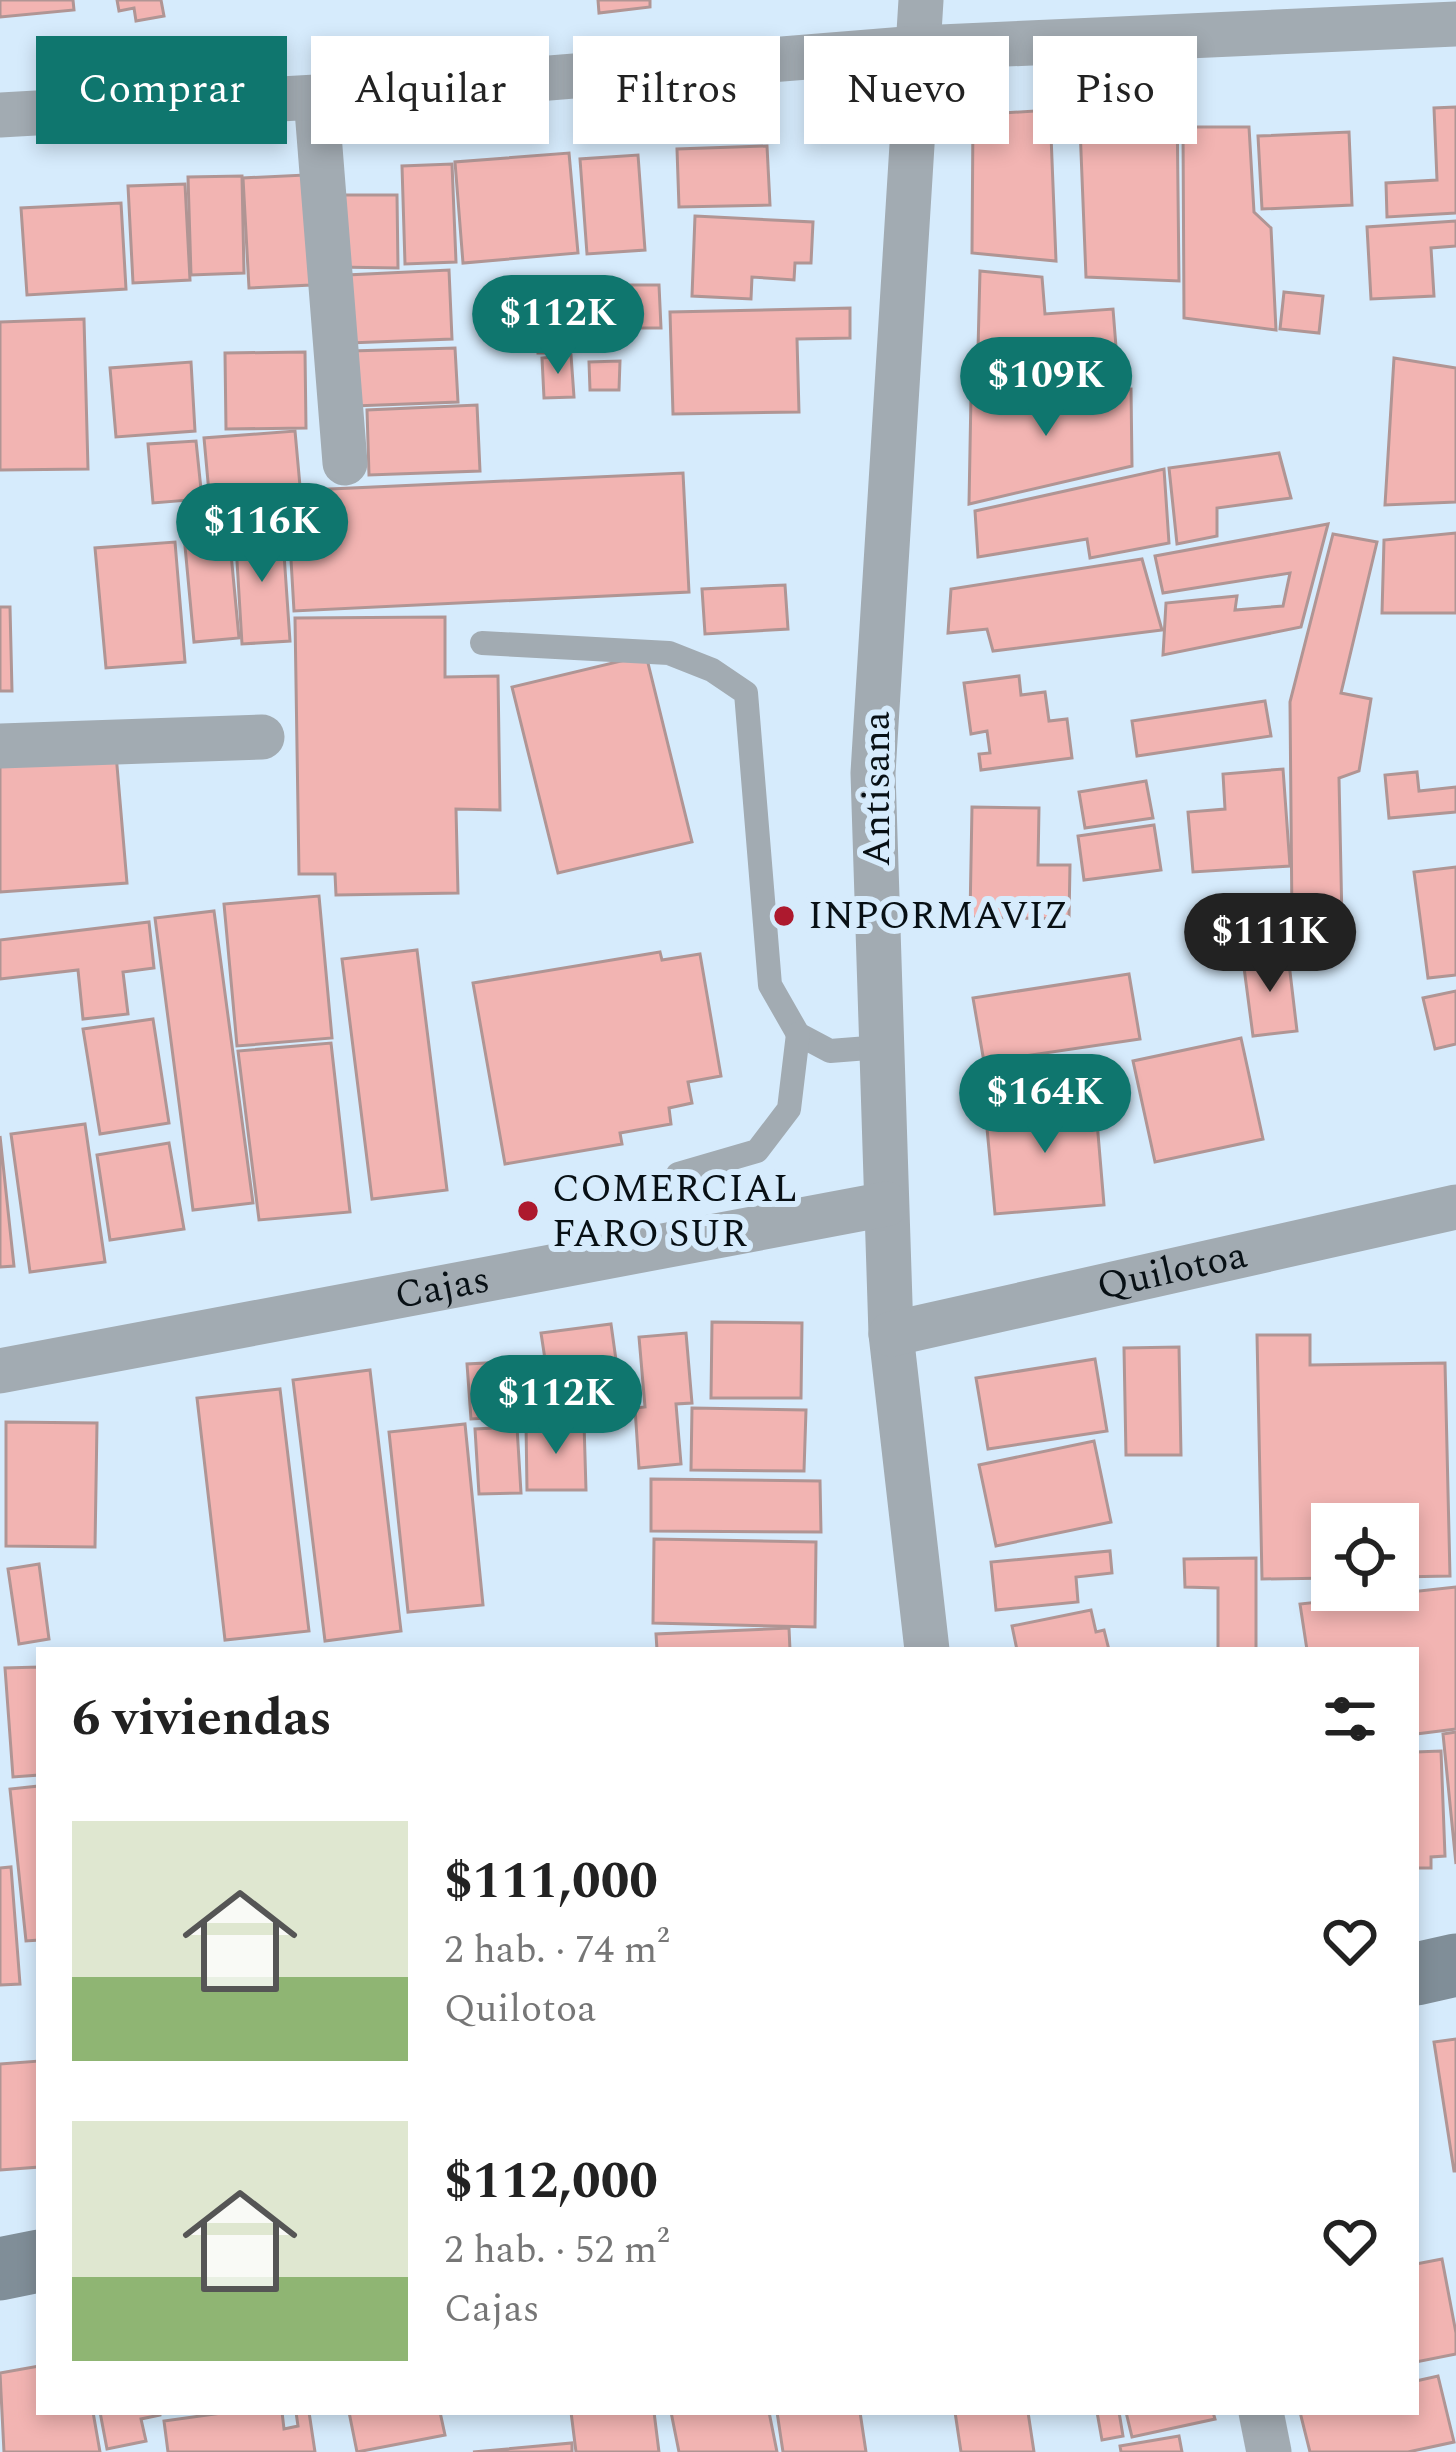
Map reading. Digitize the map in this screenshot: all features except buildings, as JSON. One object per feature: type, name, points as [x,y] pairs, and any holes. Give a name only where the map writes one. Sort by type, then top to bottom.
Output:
[{"type":"main road","points":[[1419,1973],[1456,1965]]},
{"type":"main road","points":[[0,2269],[36,2262]]},
{"type":"street","name":"Antisana","points":[[919,36],[921,0]]},
{"type":"street","points":[[1009,44],[1456,24]]},
{"type":"street","points":[[549,78],[804,57]]},
{"type":"street","points":[[0,115],[311,97]]},
{"type":"street","points":[[320,144],[345,463]]},
{"type":"street","name":"Antisana","points":[[912,144],[874,773],[891,1334],[927,1647]]},
{"type":"street","points":[[0,746],[262,737]]},
{"type":"street","name":"Cajas","points":[[0,1371],[886,1204]]},
{"type":"street","name":"Quilotoa","points":[[891,1334],[1456,1207]]},
{"type":"street","points":[[1262,2415],[1269,2452]]},
{"type":"lane","points":[[482,643],[669,653],[712,670],[746,693],[770,985],[798,1034],[830,1051],[881,1047]]},
{"type":"lane","points":[[678,1174],[757,1151],[789,1109],[798,1034]]},
{"type":"place","name":"INPORMAVIZ","points":[[784,916]]},
{"type":"place","name":"COMERCIAL FARO SUR","points":[[528,1211]]}]
